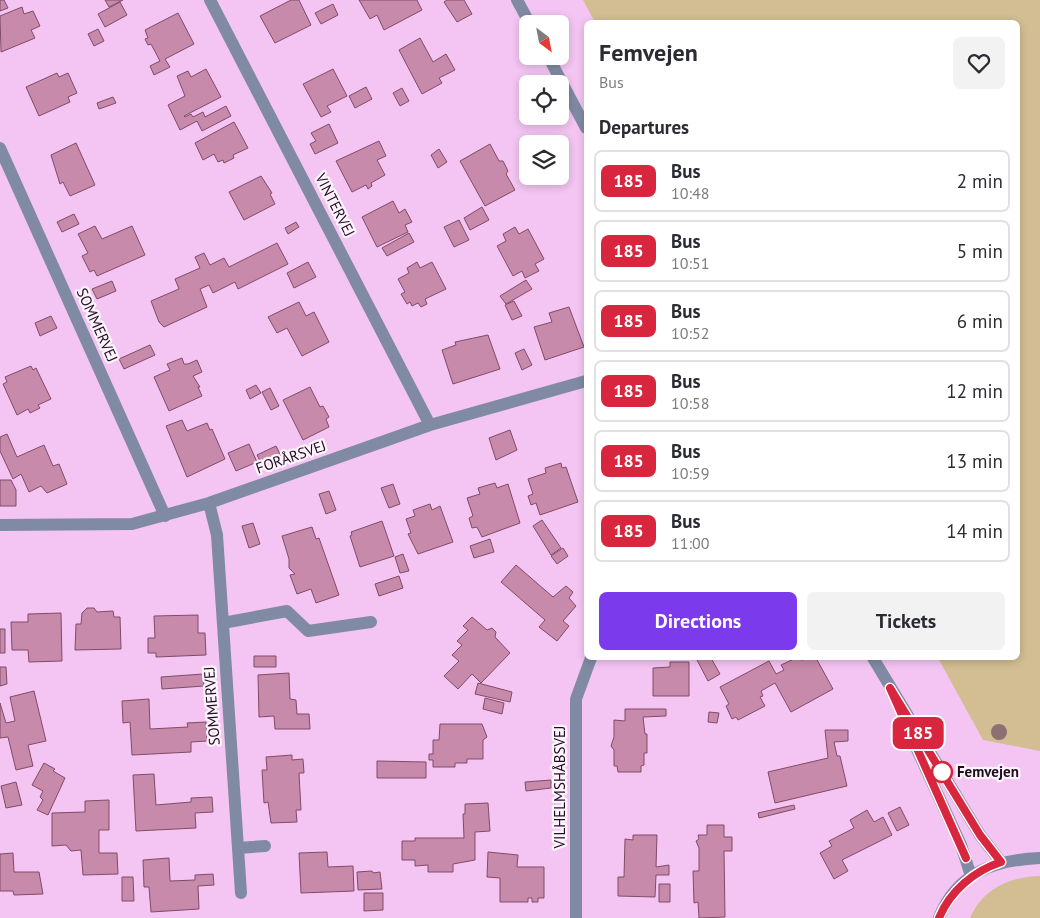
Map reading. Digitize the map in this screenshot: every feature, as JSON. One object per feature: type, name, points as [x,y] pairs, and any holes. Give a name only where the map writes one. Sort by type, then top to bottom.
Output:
[{"type":"street","name":"VINTERVEJ","points":[[210,0],[430,425]]},
{"type":"street","points":[[517,0],[525,15]]},
{"type":"street","points":[[553,65],[584,124]]},
{"type":"street","name":"SOMMERVEJ","points":[[0,148],[165,516]]},
{"type":"street","name":"FORÅRSVEJ","points":[[0,525],[132,524],[165,516],[208,503],[430,425],[584,382]]},
{"type":"street","name":"SOMMERVEJ","points":[[208,503],[217,535],[241,893]]},
{"type":"street","points":[[223,623],[287,611],[308,631],[372,622]]},
{"type":"street","name":"VILHELMSHÅBSVEJ","points":[[576,918],[576,699],[589,660]]},
{"type":"street","points":[[874,660],[980,835],[1001,862]]},
{"type":"street","points":[[890,688],[961,845],[971,876]]},
{"type":"street","points":[[238,848],[265,846]]},
{"type":"street","points":[[939,918],[950,898],[971,876],[1001,862],[1040,858]]},
{"type":"shaded area","points":[[583,0],[1040,0],[1040,751],[983,740],[939,660],[1020,660],[1020,20],[594,20]]},
{"type":"shaded area","points":[[1040,876],[1040,918],[970,918],[982,899],[998,887],[1018,879]]},
{"type":"building","points":[[0,0],[4,0],[8,8],[0,11]]},
{"type":"building","points":[[105,0],[123,0],[109,7]]},
{"type":"building","points":[[291,0],[299,0],[311,25],[275,43],[260,16]]},
{"type":"building","points":[[359,0],[417,0],[422,10],[384,30],[377,15],[370,19]]},
{"type":"building","points":[[447,0],[464,0],[472,14],[457,22],[444,2]]},
{"type":"building","points":[[120,2],[127,15],[105,27],[98,14]]},
{"type":"building","points":[[333,4],[338,15],[321,24],[315,13]]},
{"type":"building","points":[[22,7],[24,14],[33,11],[40,26],[31,30],[35,38],[1,52],[0,16]]},
{"type":"building","points":[[178,13],[194,44],[165,59],[170,67],[154,75],[150,66],[160,61],[151,44],[148,45],[145,39],[148,38],[145,30]]},
{"type":"building","points":[[98,29],[104,41],[94,46],[88,34]]},
{"type":"building","points":[[420,38],[433,62],[446,54],[455,70],[439,78],[442,83],[422,94],[399,50]]},
{"type":"building","points":[[206,69],[221,97],[184,116],[191,114],[193,117],[203,112],[205,117],[226,106],[231,116],[202,131],[197,121],[180,130],[168,105],[185,96],[177,76],[188,71],[191,77]]},
{"type":"building","points":[[333,69],[347,96],[327,106],[331,112],[321,117],[303,84]]},
{"type":"building","points":[[57,73],[59,77],[68,73],[77,93],[68,97],[70,102],[39,116],[26,87]]},
{"type":"building","points":[[366,87],[372,99],[355,108],[349,96]]},
{"type":"building","points":[[402,88],[409,101],[400,106],[393,93]]},
{"type":"building","points":[[113,97],[116,103],[99,109],[97,103]]},
{"type":"building","points":[[234,122],[248,148],[233,155],[234,158],[224,163],[223,160],[218,162],[214,154],[203,160],[195,143]]},
{"type":"building","points":[[329,124],[338,143],[315,154],[310,144],[316,141],[311,133]]},
{"type":"building","points":[[379,141],[386,156],[377,160],[385,175],[371,183],[372,186],[368,189],[366,185],[352,192],[336,161]]},
{"type":"building","points":[[76,143],[95,185],[70,196],[63,182],[60,184],[51,155]]},
{"type":"building","points":[[490,144],[499,161],[503,161],[508,171],[506,174],[515,190],[485,206],[460,161]]},
{"type":"building","points":[[439,149],[447,162],[438,168],[431,155]]},
{"type":"building","points":[[261,176],[272,193],[270,194],[275,204],[244,220],[229,192]]},
{"type":"building","points":[[393,201],[399,213],[405,209],[412,222],[405,225],[408,232],[377,247],[362,217]]},
{"type":"building","points":[[482,207],[489,220],[470,230],[464,218]]},
{"type":"building","points":[[74,214],[79,224],[62,232],[57,222]]},
{"type":"building","points":[[459,220],[469,240],[454,247],[444,227]]},
{"type":"building","points":[[296,222],[299,227],[288,234],[285,228]]},
{"type":"building","points":[[95,226],[102,239],[132,226],[145,255],[97,276],[94,270],[90,272],[82,256],[88,253],[78,234]]},
{"type":"building","points":[[515,227],[519,234],[528,229],[544,259],[535,264],[539,271],[525,278],[522,271],[513,276],[497,246],[506,241],[503,234]]},
{"type":"building","points":[[409,233],[414,242],[387,256],[382,248]]},
{"type":"building","points":[[277,243],[288,264],[238,289],[235,282],[213,293],[209,285],[200,289],[207,307],[164,327],[159,322],[151,301],[179,289],[175,279],[200,268],[195,257],[204,253],[210,265],[224,258],[229,267]]},
{"type":"building","points":[[308,262],[316,277],[294,288],[287,273]]},
{"type":"building","points":[[417,262],[420,268],[432,262],[446,289],[425,299],[427,304],[421,307],[418,303],[412,306],[410,302],[407,304],[401,294],[405,292],[398,279],[409,273],[407,268]]},
{"type":"building","points":[[526,280],[532,289],[506,304],[500,296]]},
{"type":"building","points":[[112,281],[116,291],[97,299],[92,289]]},
{"type":"building","points":[[514,301],[522,316],[512,320],[505,305]]},
{"type":"building","points":[[299,302],[306,316],[314,312],[329,342],[302,356],[287,328],[277,333],[268,317]]},
{"type":"building","points":[[569,307],[584,347],[545,360],[534,327],[552,322],[549,313]]},
{"type":"building","points":[[51,316],[57,328],[40,336],[35,323]]},
{"type":"building","points":[[488,335],[500,369],[453,384],[442,350],[456,345],[455,342]]},
{"type":"building","points":[[150,345],[155,355],[124,369],[119,359]]},
{"type":"building","points":[[524,349],[532,365],[522,370],[515,353]]},
{"type":"building","points":[[182,358],[184,364],[197,360],[202,372],[193,376],[200,387],[198,387],[202,396],[169,411],[154,377],[170,370],[167,364]]},
{"type":"building","points":[[31,366],[33,370],[36,368],[51,399],[38,405],[40,408],[30,413],[28,409],[17,415],[3,384],[7,382],[5,377]]},
{"type":"building","points":[[256,385],[261,393],[250,399],[246,390]]},
{"type":"building","points":[[310,387],[320,407],[323,406],[329,417],[326,419],[329,427],[303,440],[283,400]]},
{"type":"building","points":[[270,388],[279,406],[271,410],[262,392]]},
{"type":"building","points":[[182,420],[187,431],[207,423],[210,430],[212,429],[225,459],[187,477],[166,426]]},
{"type":"building","points":[[510,430],[517,450],[496,460],[489,438]]},
{"type":"building","points":[[7,434],[17,457],[44,445],[53,466],[59,464],[67,484],[47,493],[41,486],[29,492],[21,474],[13,479],[0,451],[0,437]]},
{"type":"building","points":[[249,444],[257,462],[236,471],[228,453]]},
{"type":"building","points":[[276,446],[281,456],[262,465],[257,455]]},
{"type":"building","points":[[561,463],[562,468],[566,467],[578,502],[540,515],[536,503],[531,505],[528,496],[533,494],[528,479],[546,473],[545,468]]},
{"type":"building","points":[[0,480],[11,480],[16,490],[16,506],[0,506]]},
{"type":"building","points":[[495,483],[497,488],[508,484],[520,523],[482,537],[477,527],[472,528],[469,518],[473,516],[467,498],[480,494],[478,488]]},
{"type":"building","points":[[393,484],[400,504],[389,508],[381,488]]},
{"type":"building","points":[[329,491],[336,510],[326,514],[319,494]]},
{"type":"building","points":[[430,504],[432,510],[440,506],[453,542],[418,554],[408,534],[411,533],[406,519],[415,516],[413,510]]},
{"type":"building","points":[[542,520],[561,548],[551,555],[533,526]]},
{"type":"building","points":[[382,521],[394,556],[360,567],[350,536],[352,535],[351,532]]},
{"type":"building","points":[[253,523],[260,544],[249,548],[242,526]]},
{"type":"building","points":[[312,527],[316,539],[319,538],[339,595],[316,603],[311,589],[297,594],[290,575],[295,574],[289,568],[289,559],[282,536]]},
{"type":"building","points":[[490,539],[494,552],[474,558],[470,546]]},
{"type":"building","points":[[563,548],[568,556],[557,564],[551,556]]},
{"type":"building","points":[[403,554],[409,571],[400,573],[395,557]]},
{"type":"building","points":[[516,565],[553,597],[566,586],[573,592],[569,598],[576,606],[563,621],[569,626],[557,641],[539,627],[545,620],[501,582]]},
{"type":"building","points":[[399,576],[403,588],[379,596],[375,584]]},
{"type":"building","points":[[87,608],[94,608],[97,612],[113,611],[114,617],[120,617],[121,649],[75,650],[76,624],[81,624],[82,613]]},
{"type":"building","points":[[61,613],[62,661],[29,662],[28,650],[12,650],[11,622],[28,622],[28,614]]},
{"type":"building","points":[[198,615],[198,633],[205,633],[206,655],[156,657],[156,653],[148,653],[148,638],[155,638],[154,616]]},
{"type":"building","points":[[472,617],[487,630],[492,628],[496,632],[495,637],[510,653],[481,683],[472,674],[458,689],[444,676],[459,661],[452,655],[462,645],[457,641],[468,630],[463,626]]},
{"type":"building","points":[[0,629],[5,629],[5,653],[0,653]]},
{"type":"building","points":[[254,656],[276,656],[276,667],[254,667]]},
{"type":"building","points":[[697,660],[712,660],[720,674],[708,681]]},
{"type":"building","points":[[792,660],[817,660],[833,689],[791,712],[775,683],[761,691],[763,696],[760,697],[765,706],[738,720],[736,717],[732,719],[726,706],[729,704],[720,687],[769,661],[776,674],[784,670],[781,665]]},
{"type":"building","points":[[670,662],[689,662],[689,696],[653,696],[653,668],[670,667]]},
{"type":"building","points":[[0,667],[6,667],[7,684],[0,686]]},
{"type":"building","points":[[289,673],[290,699],[296,700],[297,714],[309,714],[310,729],[275,729],[274,716],[259,717],[258,675]]},
{"type":"building","points":[[203,674],[204,686],[162,689],[161,677]]},
{"type":"building","points":[[478,683],[512,692],[510,702],[475,694]]},
{"type":"building","points":[[34,691],[46,741],[28,745],[33,766],[16,770],[8,737],[0,738],[0,703],[6,723],[15,721],[10,697]]},
{"type":"building","points":[[485,698],[504,703],[502,714],[483,709]]},
{"type":"building","points":[[149,699],[150,729],[188,727],[187,723],[206,722],[207,741],[191,742],[191,752],[132,755],[130,722],[123,723],[122,701]]},
{"type":"building","points":[[625,709],[666,709],[666,716],[643,717],[645,734],[647,734],[647,753],[644,753],[644,765],[641,766],[641,772],[618,772],[617,766],[614,766],[614,750],[611,746],[614,737],[614,720],[625,721]]},
{"type":"building","points":[[709,712],[719,713],[717,723],[708,722]]},
{"type":"building","points":[[440,724],[482,724],[487,737],[483,740],[483,759],[467,759],[467,763],[455,763],[455,767],[433,767],[433,760],[429,760],[429,754],[433,754],[433,740],[439,740]]},
{"type":"building","points":[[825,730],[848,730],[848,741],[834,742],[837,756],[840,756],[847,786],[775,803],[768,772],[828,758]]},
{"type":"building","points":[[292,755],[292,760],[303,759],[304,773],[299,773],[301,810],[296,810],[297,822],[271,823],[268,802],[264,803],[262,770],[267,770],[266,757]]},
{"type":"building","points":[[377,761],[426,762],[426,778],[377,778]]},
{"type":"building","points":[[44,763],[55,769],[53,771],[65,778],[48,815],[37,810],[43,800],[40,797],[43,791],[32,785]]},
{"type":"building","points":[[154,774],[156,805],[191,802],[191,798],[212,797],[213,812],[195,813],[196,828],[136,831],[133,775]]},
{"type":"building","points":[[551,780],[551,788],[526,791],[525,782]]},
{"type":"building","points":[[16,782],[22,805],[6,808],[1,786]]},
{"type":"building","points":[[109,800],[109,830],[99,830],[99,853],[117,853],[118,874],[83,875],[81,850],[71,851],[66,845],[52,846],[52,813],[85,812],[85,801]]},
{"type":"building","points":[[488,803],[490,831],[475,832],[475,860],[453,864],[453,872],[428,872],[428,865],[415,866],[415,860],[402,860],[402,841],[415,841],[415,838],[464,838],[463,814],[465,814],[465,804]]},
{"type":"building","points":[[794,805],[795,809],[759,818],[758,813]]},
{"type":"building","points":[[900,807],[909,825],[897,831],[888,813]]},
{"type":"building","points":[[867,810],[874,822],[883,817],[892,835],[842,860],[848,871],[834,879],[820,853],[832,846],[829,841],[854,828],[850,820]]},
{"type":"building","points":[[707,825],[724,825],[724,837],[732,837],[732,851],[724,851],[725,917],[699,918],[698,902],[694,903],[693,871],[699,871],[699,848],[696,841],[699,839],[698,835],[707,835]]},
{"type":"building","points":[[633,835],[657,835],[656,867],[669,865],[669,875],[656,875],[655,897],[618,896],[618,877],[624,877],[625,839],[633,840]]},
{"type":"building","points":[[327,852],[328,867],[353,866],[354,891],[301,893],[299,853]]},
{"type":"building","points":[[488,852],[518,855],[517,867],[544,867],[544,898],[538,898],[538,902],[532,902],[532,898],[528,898],[528,902],[500,902],[500,878],[487,877]]},
{"type":"building","points":[[13,853],[14,872],[39,872],[43,894],[14,895],[13,891],[0,891],[0,854]]},
{"type":"building","points":[[169,858],[170,881],[195,880],[195,875],[213,874],[214,885],[198,886],[199,909],[151,912],[149,887],[144,887],[143,860]]},
{"type":"building","points":[[372,871],[373,873],[380,872],[382,889],[358,890],[357,872]]},
{"type":"building","points":[[122,877],[133,877],[134,901],[122,901]]},
{"type":"building","points":[[659,884],[670,884],[670,902],[659,902]]},
{"type":"building","points":[[364,893],[383,893],[383,910],[364,911]]},
{"type":"bus line","name":"185","points":[[939,918],[943,907],[971,876],[1001,862],[980,835],[890,688],[966,858]]},
{"type":"place","name":"Femvejen","points":[[942,772]]}]
